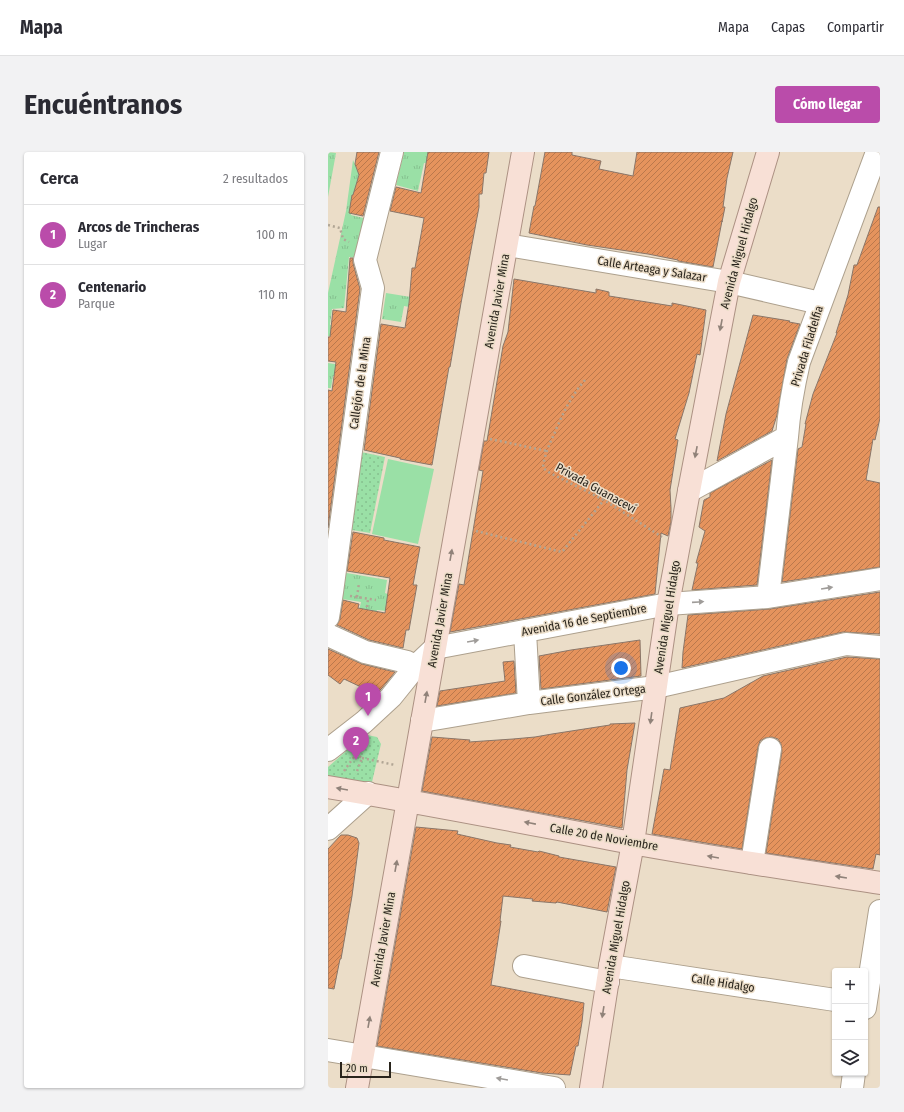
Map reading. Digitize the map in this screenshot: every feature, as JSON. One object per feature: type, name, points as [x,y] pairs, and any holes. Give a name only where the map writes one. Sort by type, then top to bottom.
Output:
[{"type":"main road","name":"Avenida Javier Mina","points":[[357,1088],[523,152]]},
{"type":"main road","name":"Avenida Miguel Hidalgo","points":[[591,1088],[609,974],[633,843],[668,604],[689,491],[729,282],[768,152]]},
{"type":"main road","name":"Calle 20 de Noviembre","points":[[328,786],[633,843],[880,883]]},
{"type":"street","name":"Callejón de la Mina","points":[[328,617],[373,288],[365,260],[392,152]]},
{"type":"street","name":"Privada Filadelfia","points":[[768,597],[789,413],[799,362],[876,152]]},
{"type":"street","name":"Calle Arteaga y Salazar","points":[[507,245],[729,282],[820,302]]},
{"type":"street","points":[[689,491],[787,437]]},
{"type":"street","name":"Avenida 16 de Septiembre","points":[[435,648],[668,604],[768,597],[880,580]]},
{"type":"street","points":[[525,632],[529,703]]},
{"type":"street","points":[[328,636],[365,652],[407,662],[416,666]]},
{"type":"street","name":"Calle González Ortega","points":[[422,721],[529,703],[656,687],[846,644],[880,647]]},
{"type":"street","points":[[328,750],[364,722],[391,697],[416,666],[435,648]]},
{"type":"street","points":[[752,863],[770,749]]},
{"type":"street","points":[[328,829],[368,793]]},
{"type":"street","points":[[869,998],[880,911]]},
{"type":"street","name":"Calle Hidalgo","points":[[524,966],[609,974],[832,1000]]},
{"type":"street","points":[[328,1050],[554,1088]]},
{"type":"street","points":[[852,1088],[854,1076]]},
{"type":"path","points":[[328,225],[340,228],[343,238],[354,245],[369,245]]},
{"type":"path","points":[[547,451],[572,396],[585,380]]},
{"type":"path","name":"Privada Guanaceví","points":[[473,436],[547,451],[544,464],[545,470],[604,500],[679,548]]},
{"type":"path","points":[[457,526],[562,552],[604,500]]},
{"type":"path","points":[[357,597],[359,584]]},
{"type":"path","points":[[332,592],[376,600]]},
{"type":"path","points":[[367,607],[368,599]]},
{"type":"path","points":[[346,768],[356,754],[362,758],[414,768]]},
{"type":"path","points":[[355,776],[362,758]]},
{"type":"green space","points":[[328,152],[336,153],[328,197]]},
{"type":"green space","points":[[404,152],[443,152],[441,166],[424,163],[418,191],[396,185]]},
{"type":"green space","points":[[353,160],[359,173],[351,215],[376,221],[368,259],[349,257],[344,308],[332,309],[330,325],[352,327],[352,338],[328,336],[328,293],[346,211]]},
{"type":"green space","points":[[386,293],[417,298],[415,308],[404,306],[401,322],[382,319]]},
{"type":"green space","points":[[328,363],[341,365],[339,376],[333,376],[331,388],[328,388]]},
{"type":"green space","points":[[361,452],[385,457],[370,533],[346,529]]},
{"type":"green space","points":[[388,459],[434,469],[418,544],[372,534]]},
{"type":"green space","points":[[341,572],[387,580],[385,593],[390,595],[387,611],[377,610],[373,624],[357,620],[361,602],[336,598]]},
{"type":"green space","points":[[367,735],[377,737],[381,744],[372,782],[369,786],[328,781],[328,767],[361,738]]},
{"type":"building","points":[[357,152],[379,152],[363,216],[349,213],[352,195],[359,175],[355,164]]},
{"type":"building","points":[[428,152],[489,152],[486,173],[484,173],[482,194],[479,194],[479,207],[432,465],[364,450],[381,324],[405,328],[412,268],[415,268],[424,218],[390,211],[396,187],[421,193]]},
{"type":"building","points":[[545,152],[572,152],[572,155],[601,161],[599,169],[633,176],[637,152],[733,152],[727,178],[723,207],[725,207],[713,267],[648,254],[587,245],[529,233]]},
{"type":"building","points":[[878,207],[880,207],[880,418],[875,440],[873,439],[866,480],[880,483],[880,567],[782,582],[798,449],[802,447],[805,424],[813,394],[837,333],[848,295],[854,265],[857,265]]},
{"type":"building","points":[[350,258],[353,258],[360,289],[328,528],[328,390],[332,391],[336,362],[328,361],[328,337],[330,337],[333,310],[346,312]]},
{"type":"building","points":[[514,279],[596,293],[596,289],[609,292],[609,296],[672,306],[672,303],[706,310],[700,355],[697,354],[689,393],[675,439],[678,440],[670,490],[671,522],[668,536],[661,533],[655,594],[450,632],[459,584],[464,585],[483,471],[479,470],[484,441],[487,441],[503,346],[508,332]]},
{"type":"building","points":[[753,315],[800,324],[787,359],[777,415],[772,431],[717,461],[726,414]]},
{"type":"building","points":[[772,460],[757,585],[692,590],[698,563],[696,563],[705,531],[699,527],[704,500],[710,497],[710,493]]},
{"type":"building","points":[[353,532],[420,547],[413,585],[417,585],[409,630],[406,630],[403,648],[369,640],[337,625],[340,619],[343,600],[359,604],[358,608],[385,613],[390,578],[347,571]]},
{"type":"building","points":[[880,592],[880,634],[843,632],[682,668],[688,615],[770,609]]},
{"type":"building","points":[[640,640],[641,676],[541,689],[539,656]]},
{"type":"building","points":[[328,649],[362,664],[395,672],[376,694],[344,679],[340,684],[328,675]]},
{"type":"building","points":[[847,657],[880,659],[880,855],[876,854],[873,869],[766,853],[782,751],[781,744],[778,739],[772,737],[765,738],[760,741],[758,747],[742,849],[652,834],[664,769],[670,770],[680,708],[724,698],[763,676]]},
{"type":"building","points":[[514,661],[516,693],[437,706],[440,691],[505,681],[503,662]]},
{"type":"building","points":[[635,723],[627,770],[622,828],[422,791],[432,737],[470,740],[469,742],[513,739],[535,737],[610,724]]},
{"type":"building","points":[[416,827],[458,831],[457,834],[511,845],[510,847],[539,851],[559,857],[616,867],[607,912],[557,902],[532,901],[533,899],[503,896],[501,921],[491,985],[584,1003],[578,1046],[576,1046],[570,1075],[542,1073],[377,1046]]},
{"type":"building","points":[[341,835],[348,835],[357,838],[359,843],[352,896],[334,989],[328,988],[328,849]]},
{"type":"place","name":"Arcos de Trincheras","points":[[368,716]]},
{"type":"place","name":"Centenario","points":[[356,760]]}]
